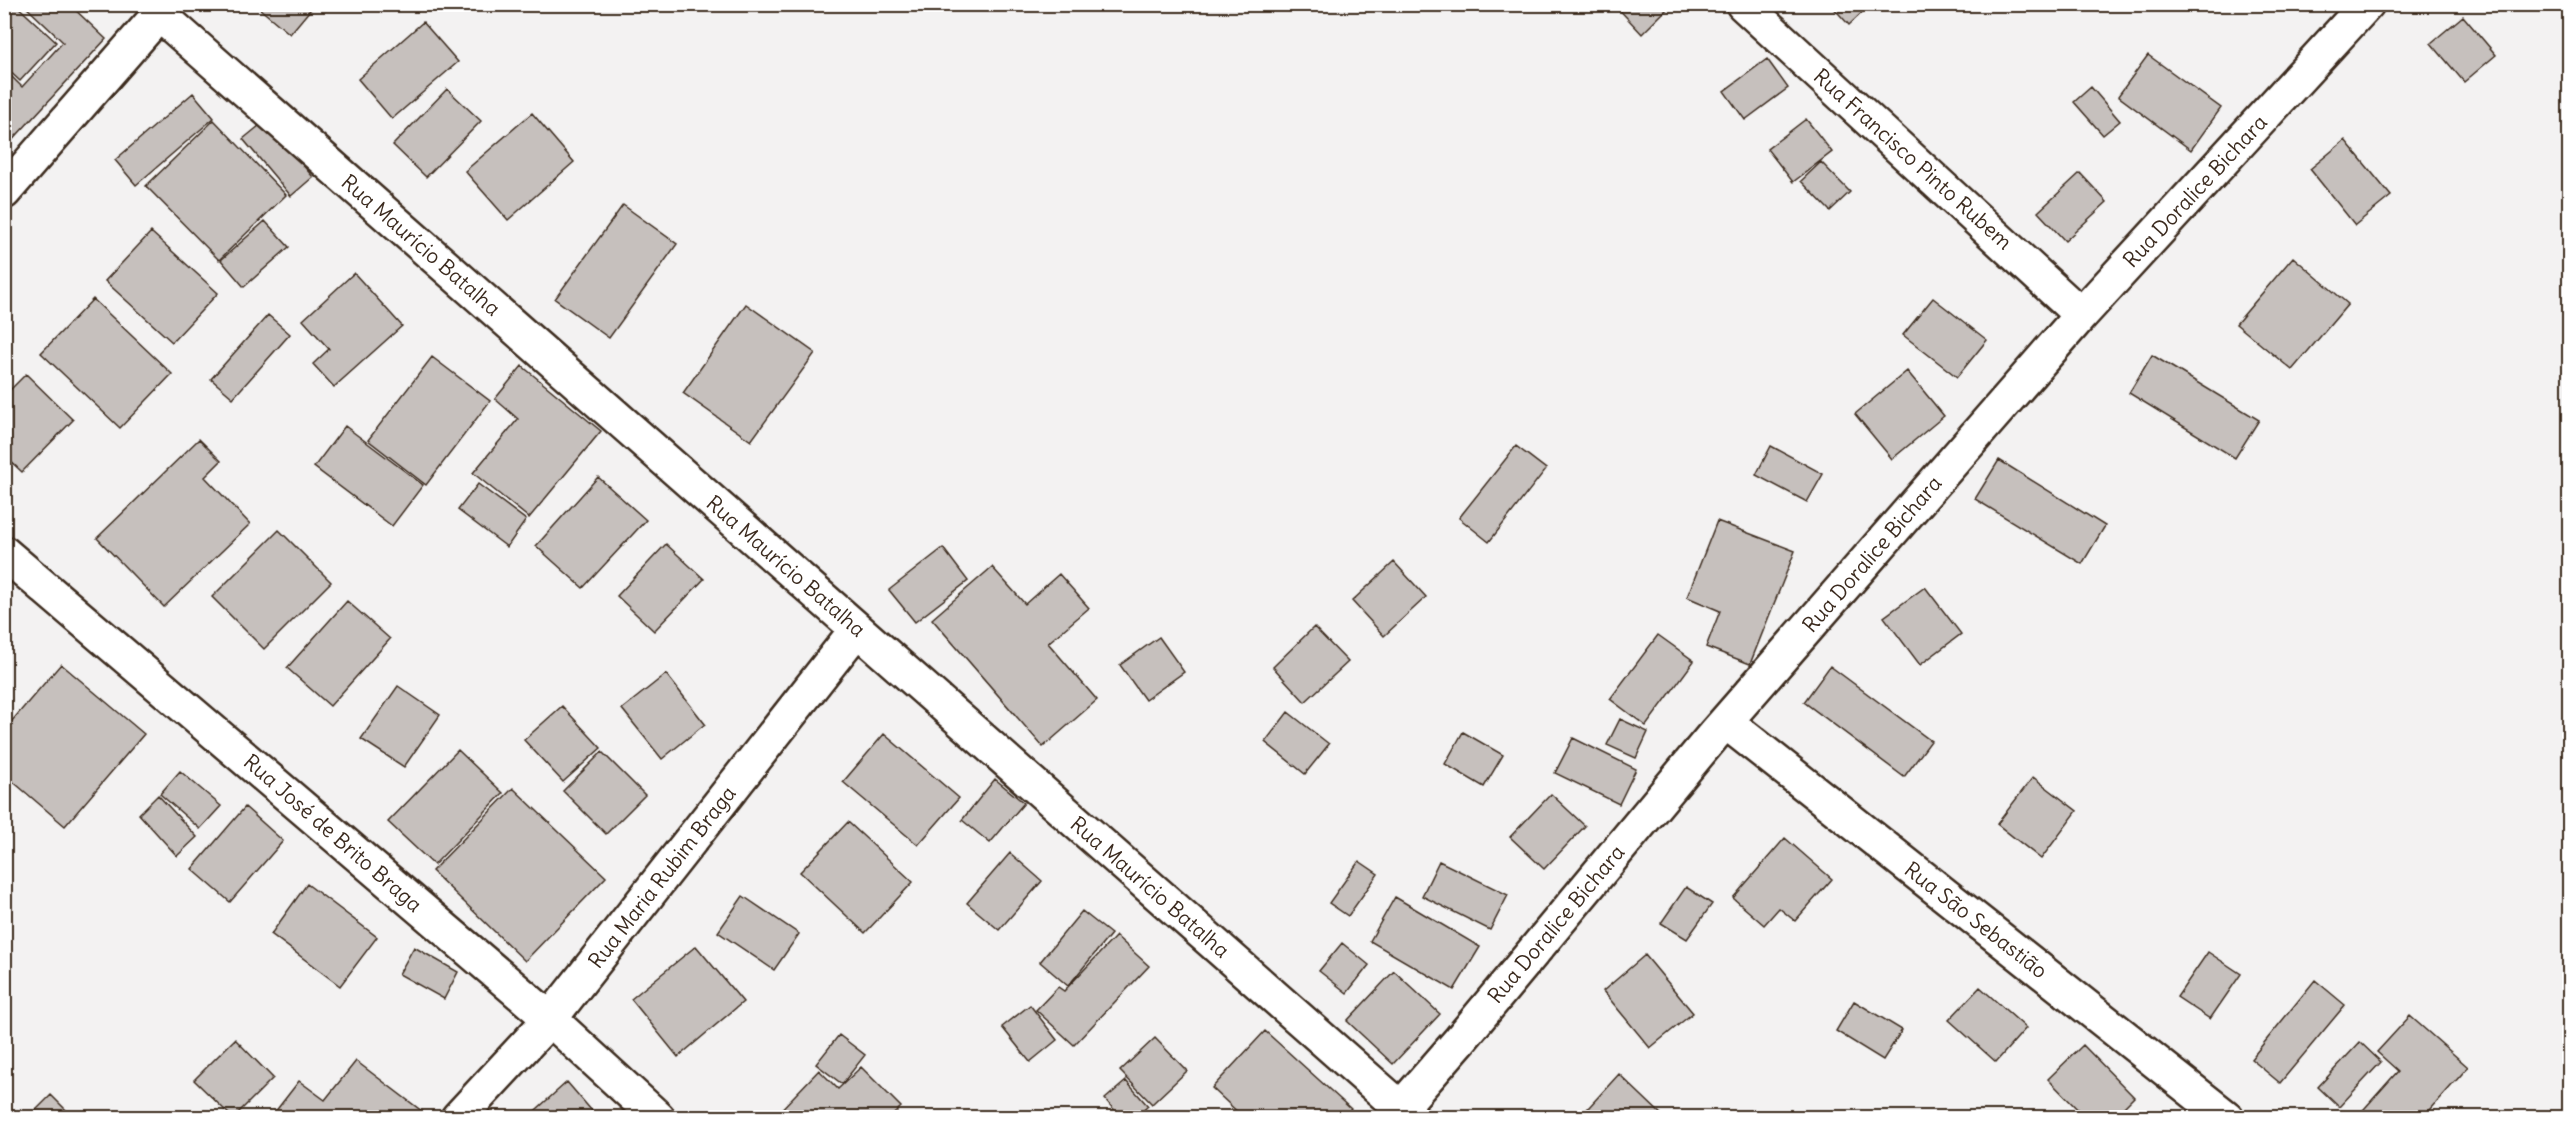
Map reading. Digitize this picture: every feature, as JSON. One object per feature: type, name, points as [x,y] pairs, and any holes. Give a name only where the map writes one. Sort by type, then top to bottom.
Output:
[{"type":"street","name":"Rua Francisco Pinto Rubem","points":[[1743,4],[2081,315]]},
{"type":"street","name":"Rua Doralice Bichara","points":[[1402,1114],[1726,722],[2081,315],[2367,4]]},
{"type":"street","points":[[4,192],[164,10]]},
{"type":"street","name":"Rua Maurício Batalha","points":[[164,10],[1402,1114]]},
{"type":"street","name":"Rua José de Brito Braga","points":[[4,553],[550,1019],[658,1118]]},
{"type":"street","name":"Rua Maria Rubim Braga","points":[[458,1118],[550,1019],[857,629]]},
{"type":"street","name":"Rua São Sebastião","points":[[1726,722],[2227,1118]]},
{"type":"building","points":[[4,4],[15,4],[56,42],[20,81],[4,66]]},
{"type":"building","points":[[23,4],[69,4],[106,39],[4,149],[4,77],[8,73],[22,87],[63,42]]},
{"type":"building","points":[[264,4],[315,4],[290,34],[260,9]]},
{"type":"building","points":[[1614,4],[1672,4],[1642,34]]},
{"type":"building","points":[[1830,4],[1871,4],[1849,25]]},
{"type":"building","points":[[2463,16],[2496,55],[2464,82],[2431,43]]},
{"type":"building","points":[[423,22],[458,62],[392,119],[358,79]]},
{"type":"building","points":[[2148,55],[2221,108],[2191,150],[2118,96]]},
{"type":"building","points":[[1767,59],[1788,88],[1745,120],[1724,91]]},
{"type":"building","points":[[2091,87],[2120,121],[2103,135],[2074,102]]},
{"type":"building","points":[[447,89],[481,121],[426,177],[393,145]]},
{"type":"building","points":[[193,93],[214,118],[136,185],[115,160]]},
{"type":"building","points":[[532,113],[574,162],[508,220],[465,171]]},
{"type":"building","points":[[1806,119],[1832,152],[1793,182],[1767,149]]},
{"type":"building","points":[[214,120],[286,195],[219,260],[146,186]]},
{"type":"building","points":[[265,121],[313,177],[291,196],[243,139]]},
{"type":"building","points":[[2345,140],[2391,196],[2355,225],[2310,169]]},
{"type":"building","points":[[1821,162],[1850,192],[1830,211],[1801,181]]},
{"type":"building","points":[[2080,173],[2107,202],[2065,241],[2038,212]]},
{"type":"building","points":[[623,205],[677,244],[609,338],[555,299]]},
{"type":"building","points":[[265,221],[289,247],[244,287],[221,260]]},
{"type":"building","points":[[151,232],[218,293],[172,342],[105,281]]},
{"type":"building","points":[[2293,257],[2348,304],[2292,370],[2236,324]]},
{"type":"building","points":[[354,273],[402,326],[334,387],[313,364],[329,349],[303,320]]},
{"type":"building","points":[[1933,298],[1987,340],[1957,377],[1903,335]]},
{"type":"building","points":[[93,299],[172,374],[120,428],[41,353]]},
{"type":"building","points":[[746,304],[815,353],[751,441],[683,393]]},
{"type":"building","points":[[268,315],[290,334],[233,398],[211,379]]},
{"type":"building","points":[[2152,355],[2259,420],[2235,458],[2129,393]]},
{"type":"building","points":[[432,357],[490,401],[426,485],[368,440]]},
{"type":"building","points":[[522,366],[601,431],[529,518],[473,473],[518,419],[495,399]]},
{"type":"building","points":[[1907,371],[1944,416],[1892,459],[1855,414]]},
{"type":"building","points":[[26,374],[73,420],[22,472],[4,455],[4,396]]},
{"type":"building","points":[[345,426],[423,485],[392,526],[314,467]]},
{"type":"building","points":[[199,439],[221,461],[205,477],[250,524],[164,607],[97,538]]},
{"type":"building","points":[[1516,446],[1546,469],[1489,542],[1459,518]]},
{"type":"building","points":[[1771,446],[1823,474],[1807,502],[1756,475]]},
{"type":"building","points":[[1999,460],[2105,526],[2082,564],[1975,499]]},
{"type":"building","points":[[598,477],[646,520],[583,588],[536,546]]},
{"type":"building","points":[[478,484],[526,520],[507,547],[458,510]]},
{"type":"building","points":[[1717,521],[1795,551],[1750,664],[1706,647],[1720,611],[1687,597]]},
{"type":"building","points":[[279,530],[331,582],[264,649],[212,597]]},
{"type":"building","points":[[666,544],[704,579],[654,631],[617,596]]},
{"type":"building","points":[[943,548],[968,581],[915,622],[889,590]]},
{"type":"building","points":[[1394,562],[1426,597],[1384,636],[1352,601]]},
{"type":"building","points":[[992,567],[1025,604],[1059,574],[1089,608],[1048,643],[1097,700],[1043,747],[932,619]]},
{"type":"building","points":[[1925,587],[1961,634],[1920,665],[1884,617]]},
{"type":"building","points":[[347,601],[390,639],[330,706],[287,668]]},
{"type":"building","points":[[1314,627],[1348,662],[1305,702],[1273,667]]},
{"type":"building","points":[[1658,635],[1694,661],[1646,726],[1610,699]]},
{"type":"building","points":[[1159,637],[1184,672],[1145,700],[1120,665]]},
{"type":"building","points":[[61,664],[144,734],[65,826],[4,774],[4,730]]},
{"type":"building","points":[[1830,666],[1931,741],[1904,777],[1804,702]]},
{"type":"building","points":[[666,674],[705,724],[662,759],[622,709]]},
{"type":"building","points":[[398,686],[440,715],[404,767],[361,739]]},
{"type":"building","points":[[562,706],[601,748],[563,782],[524,740]]},
{"type":"building","points":[[1288,712],[1329,744],[1305,774],[1265,742]]},
{"type":"building","points":[[1620,719],[1648,732],[1636,758],[1607,745]]},
{"type":"building","points":[[1463,732],[1503,755],[1484,787],[1445,764]]},
{"type":"building","points":[[884,734],[959,798],[918,845],[843,782]]},
{"type":"building","points":[[1573,738],[1636,769],[1619,804],[1555,773]]},
{"type":"building","points":[[458,750],[503,793],[434,865],[388,822]]},
{"type":"building","points":[[602,752],[645,795],[606,834],[563,791]]},
{"type":"building","points":[[180,771],[221,806],[200,829],[160,794]]},
{"type":"building","points":[[2033,777],[2077,811],[2041,859],[1997,824]]},
{"type":"building","points":[[995,779],[1024,803],[990,843],[962,820]]},
{"type":"building","points":[[513,788],[606,877],[525,961],[432,871]]},
{"type":"building","points":[[1551,794],[1585,826],[1544,869],[1510,837]]},
{"type":"building","points":[[158,795],[197,837],[177,856],[139,814]]},
{"type":"building","points":[[245,807],[283,841],[230,902],[192,869]]},
{"type":"building","points":[[848,822],[913,882],[865,933],[800,872]]},
{"type":"building","points":[[1785,838],[1832,879],[1795,921],[1779,908],[1764,925],[1733,898]]},
{"type":"building","points":[[1010,853],[1042,881],[999,930],[967,903]]},
{"type":"building","points":[[1359,861],[1378,874],[1348,916],[1329,903]]},
{"type":"building","points":[[1439,861],[1508,895],[1490,930],[1422,896]]},
{"type":"building","points":[[307,884],[377,937],[340,986],[271,934]]},
{"type":"building","points":[[1686,887],[1712,904],[1687,939],[1661,923]]},
{"type":"building","points":[[743,896],[799,934],[774,970],[718,932]]},
{"type":"building","points":[[1395,897],[1480,947],[1454,990],[1370,941]]},
{"type":"building","points":[[1082,911],[1111,934],[1068,986],[1040,962]]},
{"type":"building","points":[[1116,936],[1149,966],[1074,1045],[1036,1010],[1058,987],[1064,991]]},
{"type":"building","points":[[1342,943],[1369,965],[1347,993],[1319,971]]},
{"type":"building","points":[[696,946],[743,1002],[678,1057],[631,999]]},
{"type":"building","points":[[414,947],[458,972],[444,999],[399,974]]},
{"type":"building","points":[[2208,952],[2241,974],[2210,1019],[2177,997]]},
{"type":"building","points":[[1645,955],[1693,1013],[1650,1048],[1603,991]]},
{"type":"building","points":[[1394,971],[1440,1014],[1393,1064],[1347,1021]]},
{"type":"building","points":[[2315,980],[2345,1005],[2280,1083],[2251,1059]]},
{"type":"building","points":[[1980,987],[2026,1028],[1996,1062],[1949,1020]]},
{"type":"building","points":[[1854,1001],[1902,1030],[1883,1060],[1836,1031]]},
{"type":"building","points":[[1030,1005],[1057,1040],[1030,1062],[1002,1027]]},
{"type":"building","points":[[2410,1016],[2468,1067],[2423,1118],[2356,1118],[2398,1071],[2377,1052]]},
{"type":"building","points":[[1265,1031],[1351,1109],[1343,1118],[1244,1118],[1212,1088]]},
{"type":"building","points":[[839,1035],[865,1055],[842,1084],[816,1064]]},
{"type":"building","points":[[1155,1038],[1187,1071],[1152,1104],[1120,1071]]},
{"type":"building","points":[[235,1039],[273,1078],[233,1118],[194,1080]]},
{"type":"building","points":[[2360,1042],[2381,1062],[2339,1107],[2318,1087]]},
{"type":"building","points":[[2083,1045],[2134,1097],[2113,1118],[2086,1118],[2048,1079]]},
{"type":"building","points":[[356,1061],[423,1112],[419,1118],[282,1118],[275,1112],[299,1081],[325,1100]]},
{"type":"building","points":[[861,1067],[901,1107],[890,1118],[773,1118],[819,1070],[838,1089]]},
{"type":"building","points":[[1619,1074],[1665,1118],[1579,1118]]},
{"type":"building","points":[[1126,1081],[1148,1106],[1135,1118],[1121,1118],[1105,1099]]},
{"type":"building","points":[[567,1082],[598,1118],[527,1118]]},
{"type":"building","points":[[51,1095],[74,1118],[30,1116]]}]
